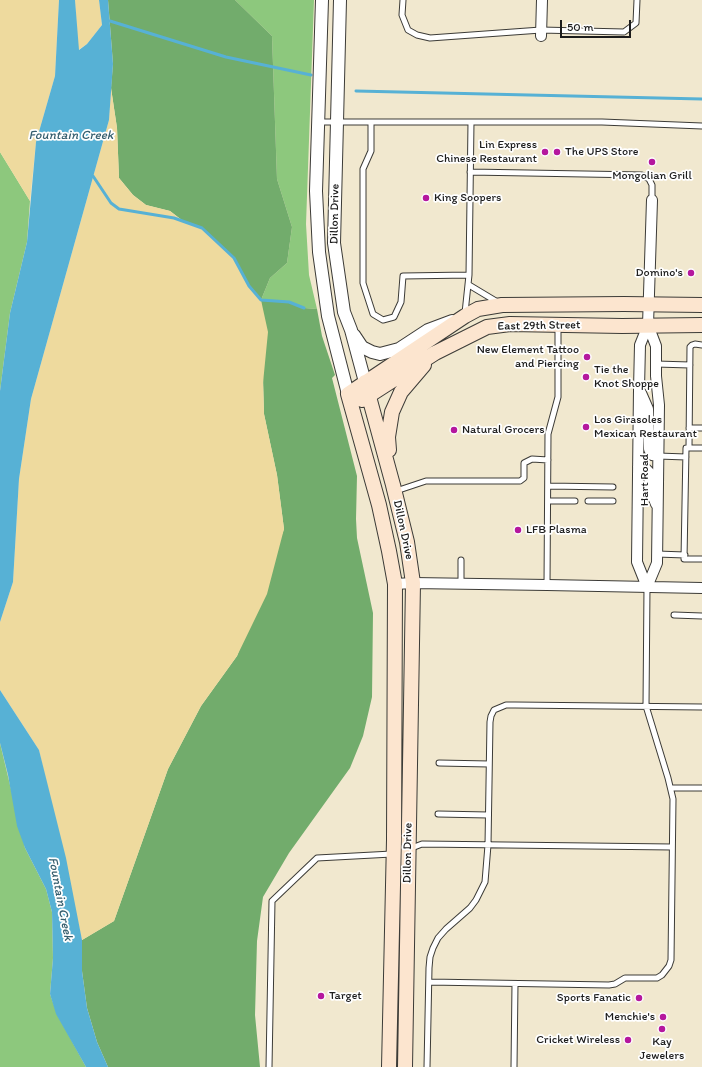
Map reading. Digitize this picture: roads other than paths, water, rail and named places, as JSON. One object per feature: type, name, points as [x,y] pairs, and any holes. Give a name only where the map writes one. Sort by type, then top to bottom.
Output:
[{"type":"main road","name":"East 29th Street","points":[[367,389],[464,316],[478,309],[502,305],[702,305]]},
{"type":"main road","name":"East 29th Street","points":[[349,400],[435,353],[487,327],[510,324],[622,326],[702,325]]},
{"type":"main road","points":[[394,488],[388,437],[392,412],[401,392],[435,353]]},
{"type":"main road","name":"Dillon Drive","points":[[367,389],[407,542],[413,584],[405,1067]]},
{"type":"main road","name":"Dillon Drive","points":[[349,400],[379,505],[395,584],[394,854],[389,1067]]},
{"type":"street","name":"Dillon Drive","points":[[322,0],[316,191],[319,252],[328,316],[349,400]]},
{"type":"street","name":"Dillon Drive","points":[[340,0],[334,243],[344,312],[351,330],[367,389]]},
{"type":"street","points":[[541,33],[542,0]]},
{"type":"street","name":"Hart Road","points":[[647,587],[637,562],[639,389],[640,345],[648,325],[652,200]]},
{"type":"street","points":[[351,330],[362,347],[380,354],[399,350],[428,330],[464,316]]},
{"type":"street","name":"Hart Road","points":[[647,587],[657,563],[659,405],[656,346],[648,325]]},
{"type":"street","points":[[639,389],[648,409],[649,450],[652,455],[658,456]]},
{"type":"street","points":[[638,467],[644,467],[649,472],[651,492],[658,509]]},
{"type":"street","points":[[395,584],[702,588]]},
{"type":"lane","points":[[402,0],[402,16],[408,30],[417,35],[430,38],[541,33],[624,32],[636,23],[637,0]]},
{"type":"lane","points":[[319,122],[602,122],[702,126]]},
{"type":"lane","points":[[371,122],[371,151],[363,169],[363,282],[373,314],[383,320],[394,317],[401,302],[403,276],[469,275]]},
{"type":"lane","points":[[464,316],[469,285],[470,122]]},
{"type":"lane","points":[[470,172],[642,175],[649,179],[652,185],[652,200]]},
{"type":"lane","points":[[469,285],[502,305]]},
{"type":"lane","points":[[547,585],[548,434],[558,397],[558,325]]},
{"type":"lane","points":[[702,345],[692,345],[690,347],[689,448],[686,448],[684,559],[702,559]]},
{"type":"lane","points":[[656,364],[690,365]]},
{"type":"lane","points":[[689,428],[702,428]]},
{"type":"lane","points":[[689,448],[702,448]]},
{"type":"lane","points":[[658,456],[686,457]]},
{"type":"lane","points":[[394,488],[426,481],[520,480],[524,478],[524,464],[532,459],[548,460]]},
{"type":"lane","points":[[548,486],[613,487]]},
{"type":"lane","points":[[548,501],[575,501]]},
{"type":"lane","points":[[588,501],[613,501]]},
{"type":"lane","points":[[657,554],[685,555]]},
{"type":"lane","points":[[461,560],[461,584]]},
{"type":"lane","points":[[429,982],[609,985],[615,984],[625,978],[657,978],[662,976],[666,971],[671,960],[673,799],[646,706],[647,587]]},
{"type":"lane","points":[[674,616],[702,616]]},
{"type":"lane","points":[[427,1067],[430,957],[438,938],[470,908],[482,892],[485,882],[488,845],[490,722],[494,710],[499,707],[515,704],[702,707]]},
{"type":"lane","points":[[439,763],[489,764]]},
{"type":"lane","points":[[671,788],[702,788]]},
{"type":"lane","points":[[438,814],[488,815]]},
{"type":"lane","points":[[269,1067],[272,901],[317,858],[394,854],[422,844],[672,848]]},
{"type":"lane","points":[[514,1067],[515,984]]},
{"type":"water","name":"Fountain Creek","points":[[59,0],[75,0],[79,50],[87,44],[102,25],[99,0],[108,0],[113,64],[109,120],[31,399],[19,479],[13,582],[0,622],[0,391],[10,313],[27,242],[36,142],[55,76]]},
{"type":"water","points":[[0,690],[39,750],[66,858],[82,940],[82,971],[87,1008],[97,1042],[108,1067],[86,1067],[56,1014],[50,994],[53,958],[52,912],[46,889],[25,848],[17,826],[8,775],[0,743]]},
{"type":"waterway","points":[[110,21],[226,57],[311,75]]},
{"type":"waterway","points":[[356,91],[702,99]]},
{"type":"waterway","points":[[93,176],[111,203],[119,209],[174,218],[202,228],[234,258],[249,286],[261,300],[289,302],[304,308]]},
{"type":"place","name":"Lin Express Chinese Restaurant","points":[[545,152]]},
{"type":"place","name":"The UPS Store","points":[[557,152]]},
{"type":"place","name":"Mongolian Grill","points":[[652,162]]},
{"type":"place","name":"King Soopers","points":[[426,198]]},
{"type":"place","name":"Domino's","points":[[691,273]]},
{"type":"place","name":"New Element Tattoo and Piercing","points":[[587,357]]},
{"type":"place","name":"Tie the Knot Shoppe","points":[[586,377]]},
{"type":"place","name":"Los Girasoles Mexican Restaurant","points":[[586,427]]},
{"type":"place","name":"Natural Grocers","points":[[454,430]]},
{"type":"place","name":"LFB Plasma","points":[[518,530]]},
{"type":"place","name":"Target","points":[[321,996]]},
{"type":"place","name":"Sports Fanatic","points":[[639,998]]},
{"type":"place","name":"Menchie's","points":[[663,1017]]},
{"type":"place","name":"Kay Jewelers","points":[[662,1029]]},
{"type":"place","name":"Cricket Wireless","points":[[628,1040]]}]
